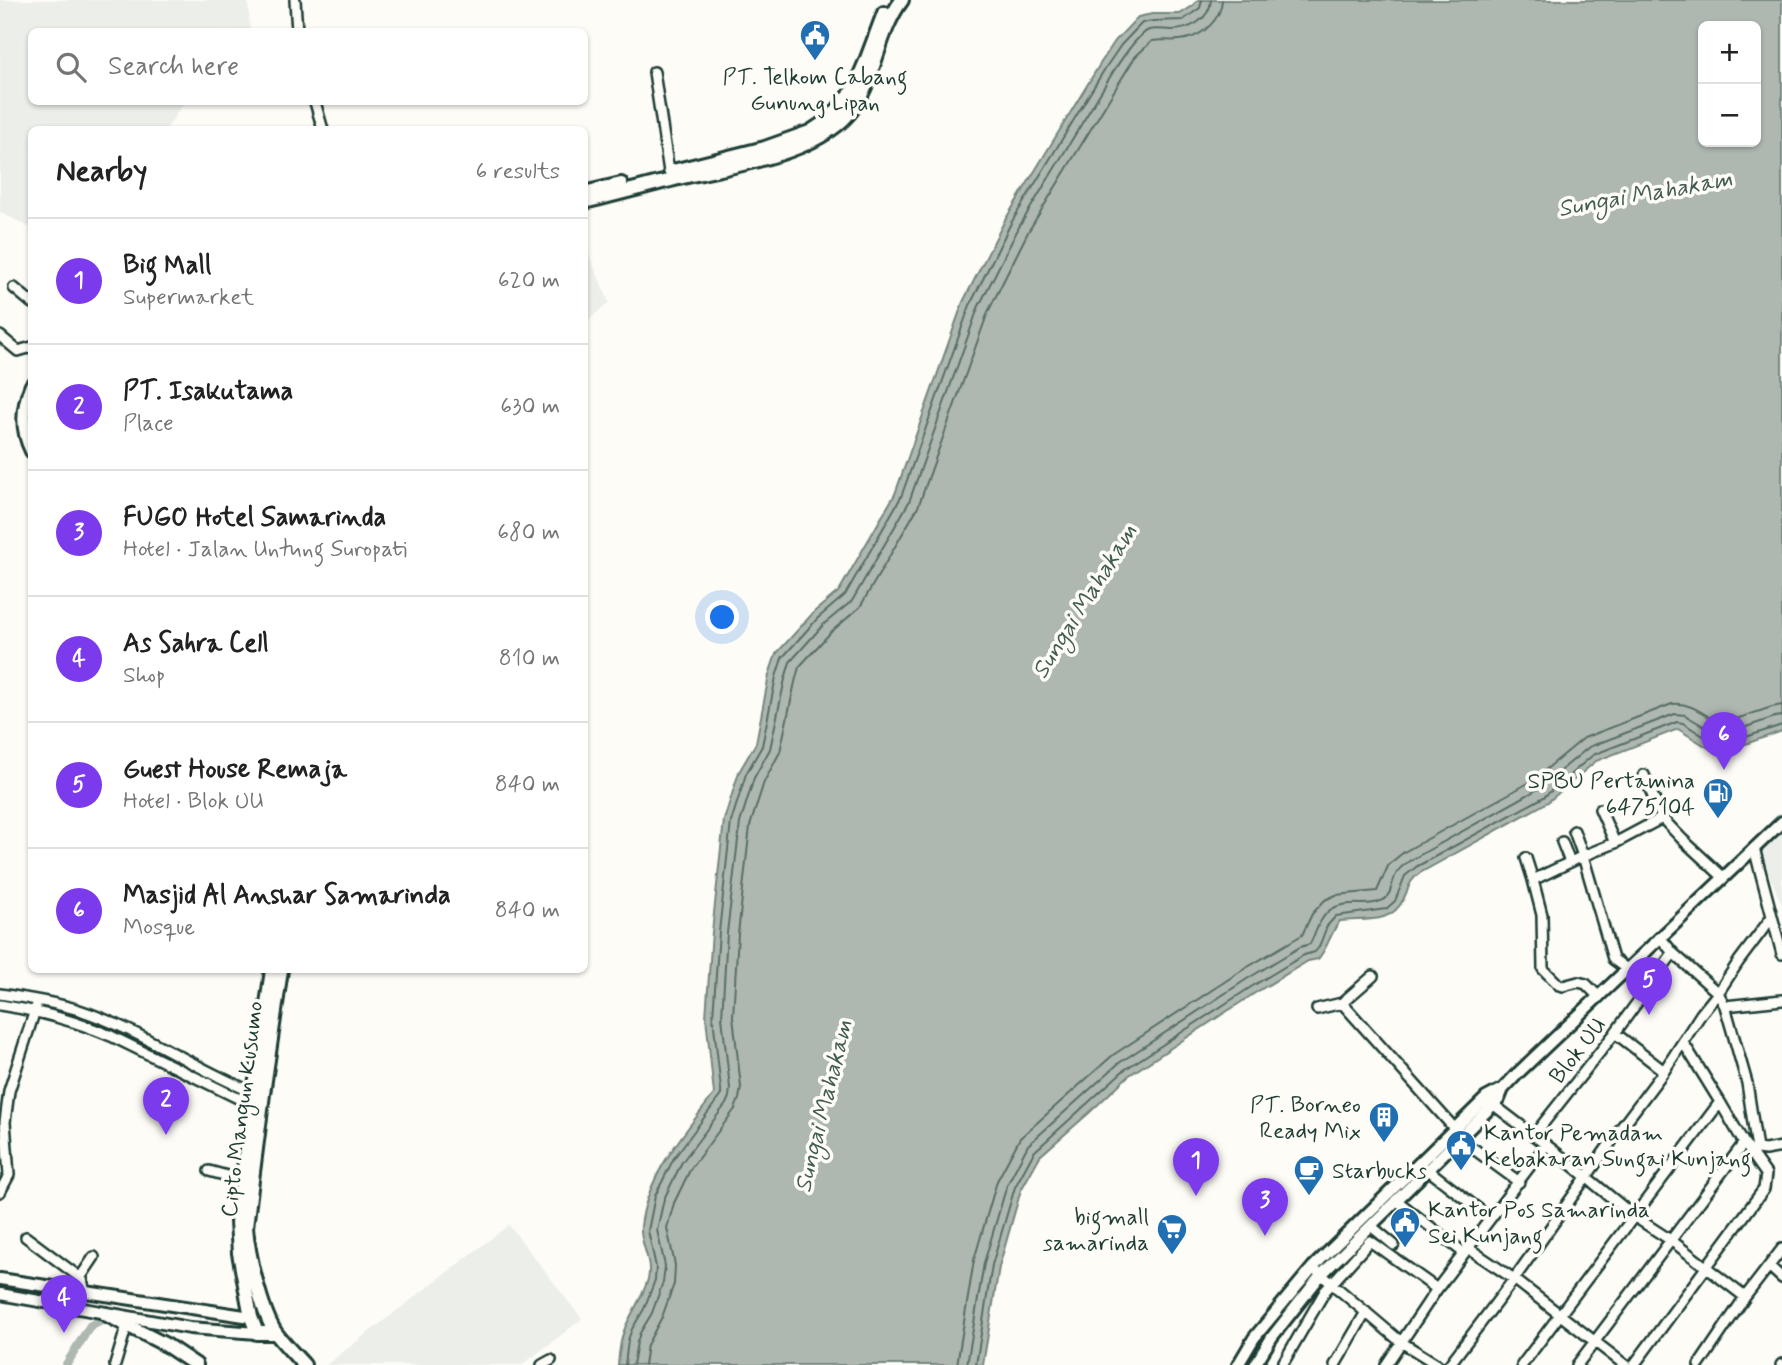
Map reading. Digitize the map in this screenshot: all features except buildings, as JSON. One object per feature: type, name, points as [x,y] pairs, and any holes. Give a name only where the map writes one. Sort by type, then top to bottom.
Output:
[{"type":"highway","points":[[588,197],[669,172],[765,148],[810,132],[836,112],[854,89],[891,0]]},
{"type":"highway","points":[[588,197],[771,156],[822,136],[853,109],[869,81],[892,15],[901,0]]},
{"type":"highway","points":[[28,394],[23,426],[28,442]]},
{"type":"highway","name":"Cipto Mangun Kusumo","points":[[272,973],[257,1101],[247,1240],[265,1314],[276,1333],[304,1365]]},
{"type":"highway","name":"Cipto Mangun Kusumo","points":[[257,1333],[251,1317],[237,1222],[242,1180],[280,973]]},
{"type":"highway","points":[[105,1314],[166,1345],[196,1365]]},
{"type":"highway","points":[[251,1317],[265,1314]]},
{"type":"highway","points":[[257,1333],[276,1333]]},
{"type":"main road","points":[[1238,1365],[1254,1338],[1455,1129],[1489,1102],[1499,1099],[1503,1089],[1782,822]]},
{"type":"main road","points":[[1255,1365],[1317,1271],[1371,1226],[1489,1102]]},
{"type":"main road","points":[[0,1279],[251,1317]]},
{"type":"main road","points":[[42,1301],[45,1286]]},
{"type":"main road","points":[[0,1294],[190,1328],[257,1333]]},
{"type":"street","points":[[295,0],[297,28]]},
{"type":"street","points":[[654,72],[669,172]]},
{"type":"street","points":[[316,105],[322,126]]},
{"type":"street","points":[[14,288],[28,300]]},
{"type":"street","points":[[0,336],[18,351],[28,348]]},
{"type":"street","points":[[1644,775],[1662,818],[1723,877]]},
{"type":"street","points":[[1600,809],[1615,843]]},
{"type":"street","points":[[1533,880],[1615,843],[1662,818]]},
{"type":"street","points":[[1574,831],[1613,959],[1628,970]]},
{"type":"street","points":[[1562,842],[1570,863]]},
{"type":"street","points":[[1754,848],[1782,954]]},
{"type":"street","points":[[1526,858],[1542,915],[1543,969],[1559,985],[1578,982],[1586,984],[1599,997]]},
{"type":"street","points":[[1449,1365],[1664,1071],[1701,1014],[1772,917]]},
{"type":"street","points":[[1660,937],[1718,993],[1725,1006],[1747,1083],[1757,1149]]},
{"type":"street","name":"Blok UU","points":[[1534,1135],[1674,953]]},
{"type":"street","points":[[1317,1009],[1342,1003],[1373,976]]},
{"type":"street","points":[[0,994],[36,999],[79,1010],[104,1020],[257,1101]]},
{"type":"street","points":[[0,1192],[4,1174],[3,1122],[9,1091],[36,1010],[36,999]]},
{"type":"street","points":[[1725,1006],[1782,1000]]},
{"type":"street","points":[[1342,1003],[1455,1129]]},
{"type":"street","points":[[0,1005],[36,1010],[86,1026],[257,1101]]},
{"type":"street","points":[[1615,1033],[1664,1071]]},
{"type":"street","points":[[1634,1365],[1764,1189],[1766,1174],[1684,1042]]},
{"type":"street","points":[[1489,1102],[1635,1217],[1745,1297]]},
{"type":"street","points":[[1522,1365],[1720,1102]]},
{"type":"street","points":[[1745,1143],[1765,1150],[1782,1147]]},
{"type":"street","points":[[1577,1365],[1745,1143]]},
{"type":"street","points":[[1386,1365],[1437,1289],[1546,1145]]},
{"type":"street","points":[[1474,1149],[1518,1182]]},
{"type":"street","points":[[1427,1169],[1490,1218]]},
{"type":"street","points":[[209,1171],[242,1180]]},
{"type":"street","points":[[1396,1200],[1466,1250],[1514,1279],[1625,1365]]},
{"type":"street","points":[[1371,1226],[1394,1245]]},
{"type":"street","points":[[26,1237],[80,1278],[85,1293]]},
{"type":"street","points":[[1282,1365],[1318,1302],[1370,1241],[1437,1289]]},
{"type":"street","points":[[1699,1365],[1745,1297],[1782,1249]]},
{"type":"street","points":[[80,1278],[94,1257]]},
{"type":"street","points":[[1769,1266],[1782,1278]]},
{"type":"street","points":[[1317,1271],[1401,1342],[1438,1365]]},
{"type":"street","points":[[1335,1365],[1366,1312]]},
{"type":"street","points":[[115,1365],[127,1325]]},
{"type":"shaded area","points":[[0,0],[248,0],[250,28],[28,28],[28,105],[183,105],[168,126],[28,126],[28,226],[0,212]]},
{"type":"shaded area","points":[[588,252],[609,302],[588,320]]},
{"type":"shaded area","points":[[1782,834],[1782,905],[1760,853]]},
{"type":"shaded area","points":[[509,1225],[582,1319],[522,1365],[326,1365]]},
{"type":"water","name":"Sungai Mahakam","points":[[1198,0],[1782,0],[1782,731],[1718,754],[1678,729],[1596,761],[1548,802],[1420,873],[1411,882],[1398,908],[1391,913],[1376,919],[1340,921],[1318,959],[1308,961],[1255,993],[1128,1076],[1040,1156],[1021,1190],[999,1267],[983,1365],[618,1365],[623,1333],[648,1279],[649,1265],[641,1226],[651,1189],[668,1156],[714,1094],[706,1017],[724,820],[739,772],[756,743],[769,675],[776,654],[814,612],[839,591],[895,494],[963,302],[1005,220],[1100,64],[1115,41],[1138,17],[1180,14]]},
{"type":"waterway","points":[[66,1365],[90,1326],[107,1317]]},
{"type":"place","name":"PT. Telkom Cabang Gunung Lipan","points":[[815,62]]},
{"type":"place","name":"Masjid Al Anshar Samarinda","points":[[1724,770]]},
{"type":"place","name":"SPBU Pertamina 6475104","points":[[1718,820]]},
{"type":"place","name":"Guest House Remaja","points":[[1649,1015]]},
{"type":"place","name":"PT. Isakutama","points":[[166,1135]]},
{"type":"place","name":"PT. Borneo Ready Mix","points":[[1384,1144]]},
{"type":"place","name":"Kantor Pemadam Kebakaran Sungai Kunjang","points":[[1461,1172]]},
{"type":"place","name":"Big Mall","points":[[1196,1196]]},
{"type":"place","name":"Starbucks","points":[[1309,1197]]},
{"type":"place","name":"FUGO Hotel Samarinda","points":[[1265,1236]]},
{"type":"place","name":"Kantor Pos Samarinda Sei Kunjang","points":[[1405,1249]]},
{"type":"place","name":"bigmall samarinda","points":[[1172,1256]]},
{"type":"place","name":"As Sahra Cell","points":[[64,1333]]}]
